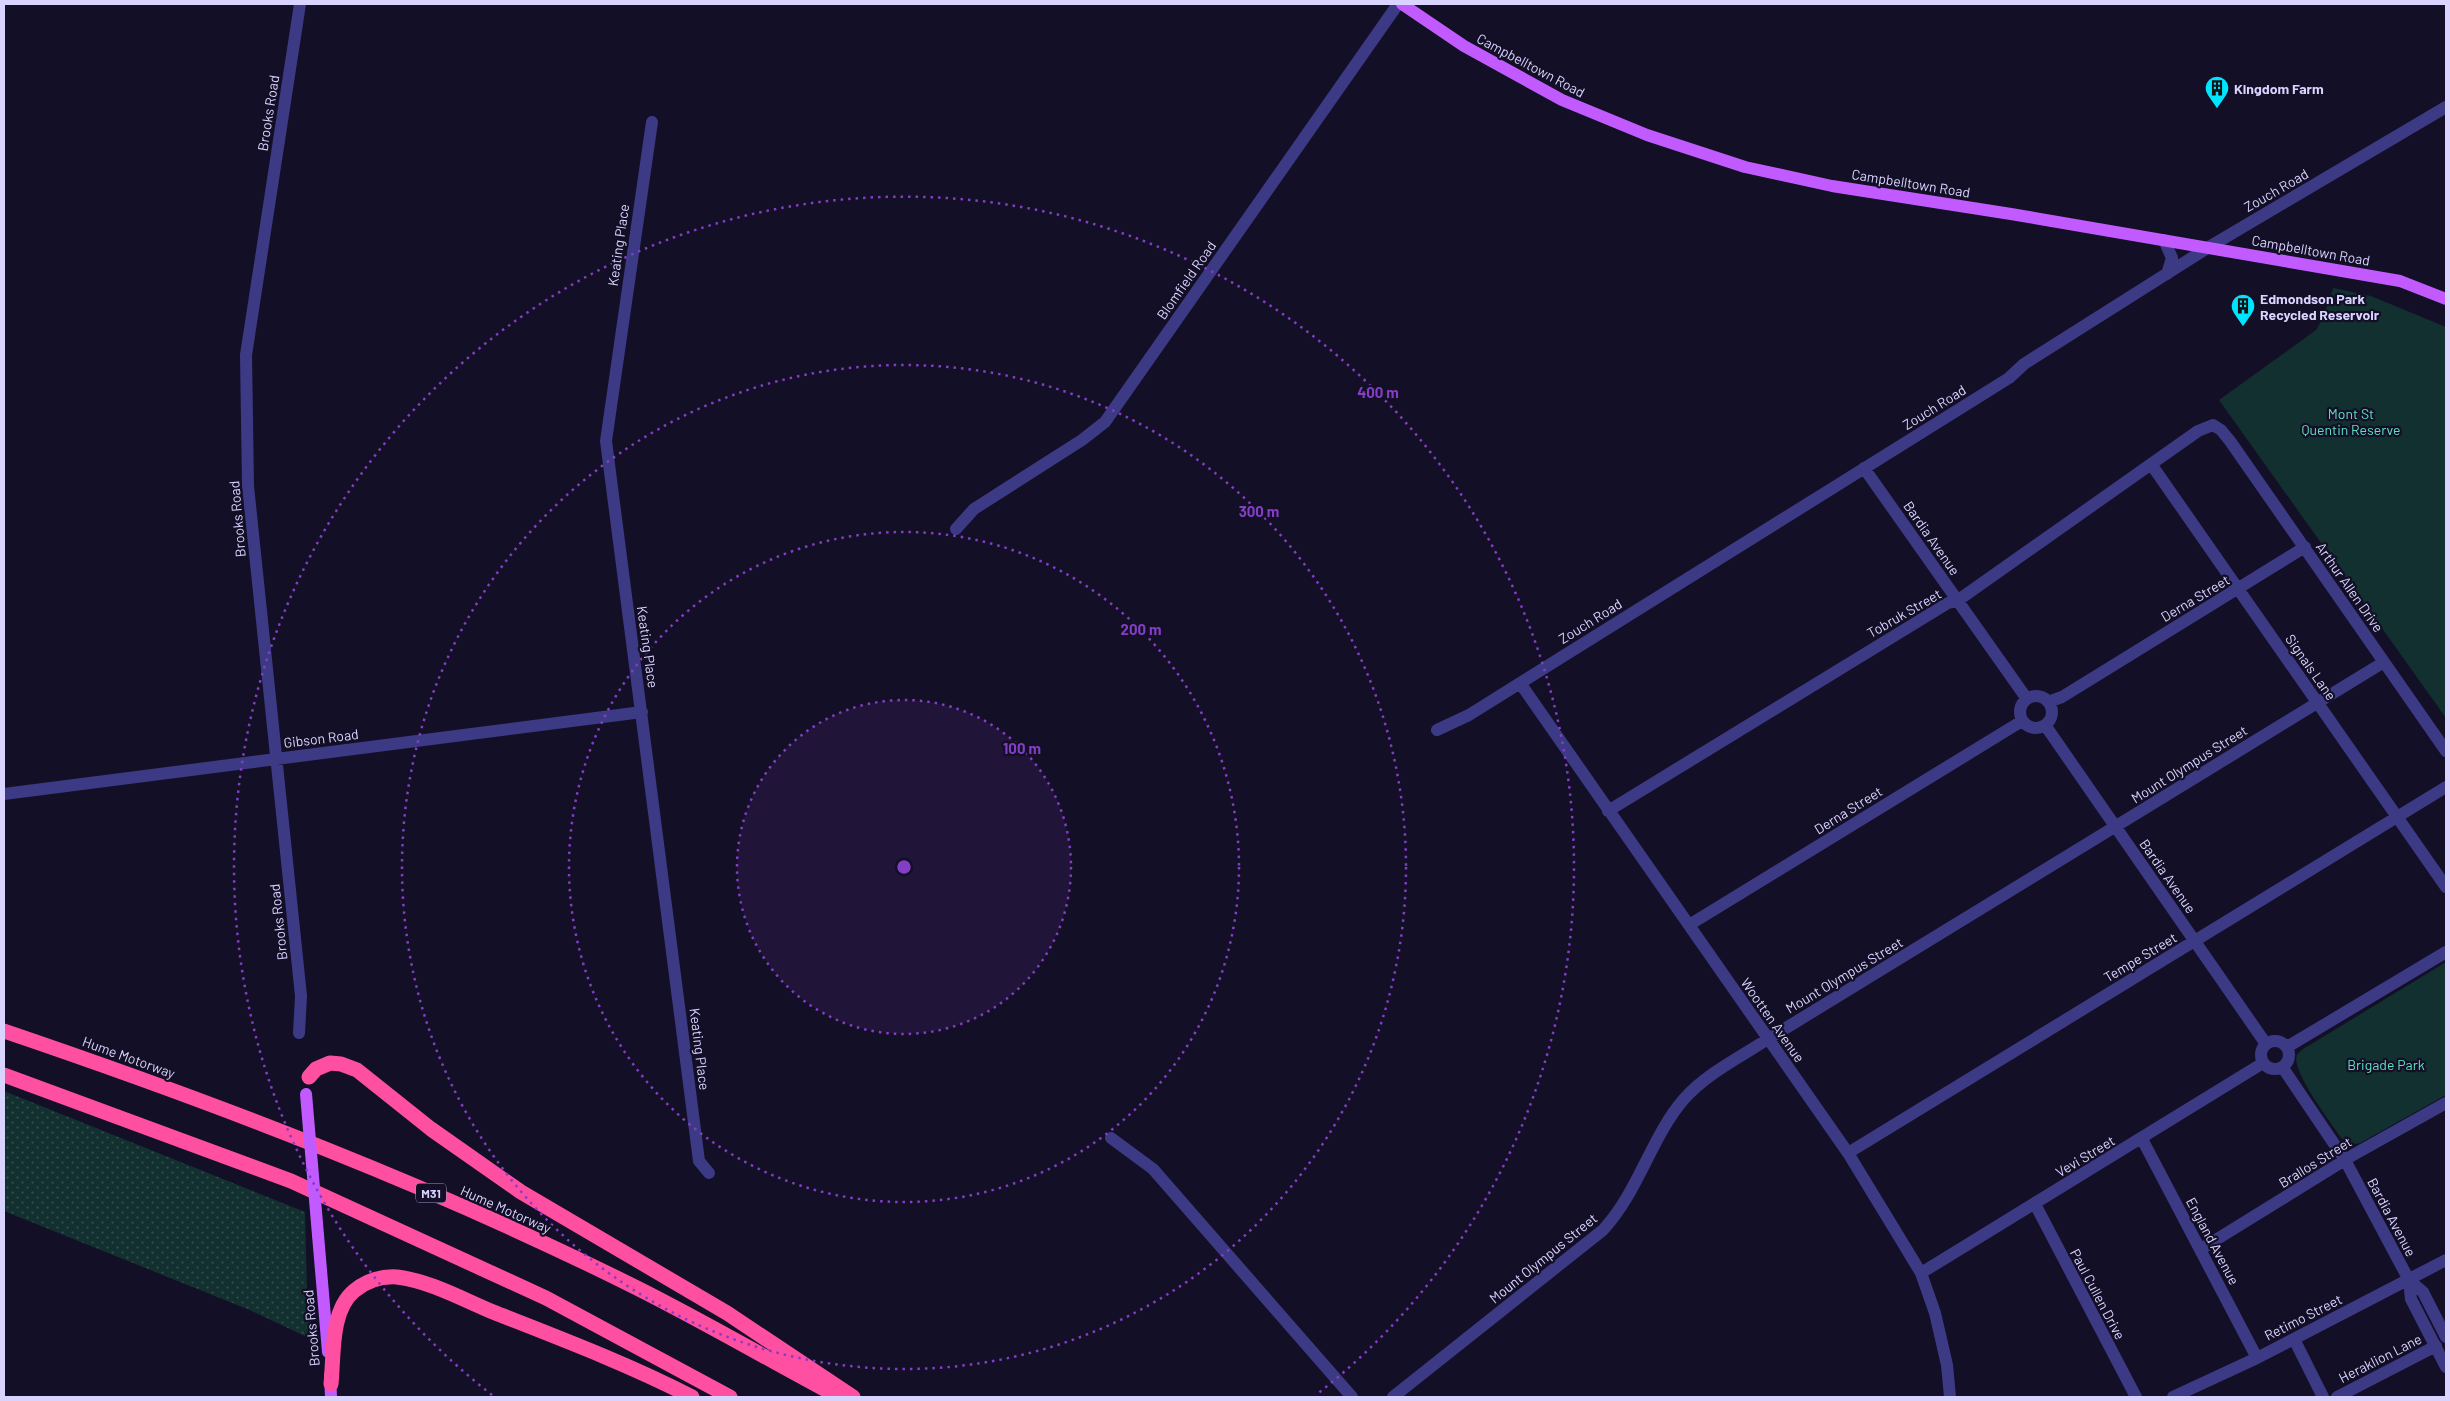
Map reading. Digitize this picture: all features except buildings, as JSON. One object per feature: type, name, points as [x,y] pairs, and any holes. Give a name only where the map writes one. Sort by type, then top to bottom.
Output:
[{"type":"highway","name":"Hume Motorway","points":[[4,1030],[134,1075],[388,1174],[511,1228],[638,1288],[839,1397]]},
{"type":"highway","points":[[309,1077],[320,1066],[333,1063],[357,1070],[431,1129],[521,1192],[727,1313],[854,1397]]},
{"type":"highway","points":[[4,1075],[153,1129],[338,1201],[546,1298],[730,1397]]},
{"type":"highway","points":[[331,1391],[338,1321],[344,1304],[362,1286],[377,1279],[391,1277],[432,1287],[572,1344],[692,1397]]},
{"type":"main road","name":"Campbelltown Road","points":[[1402,4],[1464,46],[1562,100],[1647,135],[1745,167],[1832,186],[2209,247],[2400,281],[2446,299]]},
{"type":"main road","name":"Brooks Road","points":[[309,1077],[306,1094],[331,1391]]},
{"type":"street","name":"Brooks Road","points":[[299,1033],[300,996],[248,486],[246,356],[300,4]]},
{"type":"street","name":"Blomfield Road","points":[[956,529],[974,509],[1082,440],[1105,422],[1398,4]]},
{"type":"street","name":"Zouch Road","points":[[1437,730],[1469,715],[2009,378],[2024,364],[2209,247],[2446,107]]},
{"type":"street","name":"Keating Place","points":[[652,122],[606,441],[699,1161],[704,1170],[709,1173]]},
{"type":"street","points":[[2164,240],[2172,258],[2167,274]]},
{"type":"street","name":"Tobruk Street","points":[[1608,811],[1948,603],[1957,601],[2205,427],[2213,426],[2221,430],[2230,440]]},
{"type":"street","name":"Arthur Allen Drive","points":[[2230,440],[2446,751]]},
{"type":"street","name":"Signals Lane","points":[[2151,464],[2446,888]]},
{"type":"street","name":"Bardia Avenue","points":[[1864,468],[2027,699]]},
{"type":"street","name":"Derna Street","points":[[2048,702],[2062,697],[2304,547]]},
{"type":"street","name":"Mount Olympus Street","points":[[1393,1397],[1603,1230],[1629,1197],[1684,1099],[1703,1082],[1768,1039],[2384,662]]},
{"type":"street","name":"Wootten Avenue","points":[[1520,683],[1848,1153],[1921,1273],[1942,1341],[1950,1397]]},
{"type":"street","points":[[2040,697],[2048,702],[2051,717],[2045,725],[2030,727],[2022,721],[2021,706],[2027,699],[2040,697]]},
{"type":"street","name":"Gibson Road","points":[[4,794],[642,712]]},
{"type":"street","name":"Derna Street","points":[[1689,925],[2022,721]]},
{"type":"street","name":"Bardia Avenue","points":[[2045,725],[2266,1044]]},
{"type":"street","name":"Tempe Street","points":[[1848,1153],[2446,787]]},
{"type":"street","points":[[2287,1047],[2446,952]]},
{"type":"street","points":[[2280,1042],[2287,1047],[2289,1061],[2282,1068],[2270,1069],[2263,1063],[2262,1051],[2266,1044],[2280,1042]]},
{"type":"street","name":"Vevi Street","points":[[1921,1273],[2263,1063]]},
{"type":"street","name":"Bardia Avenue","points":[[2282,1068],[2345,1160],[2409,1280],[2411,1299],[2446,1367]]},
{"type":"street","name":"Brallos Street","points":[[2201,1249],[2345,1160],[2446,1104]]},
{"type":"street","points":[[1111,1138],[1153,1169],[1352,1397]]},
{"type":"street","name":"England Avenue","points":[[2142,1139],[2257,1358]]},
{"type":"street","name":"Paul Cullen Drive","points":[[2035,1204],[2136,1397]]},
{"type":"street","name":"Retimo Street","points":[[2173,1397],[2257,1358],[2446,1260]]},
{"type":"street","name":"Bardia Avenue","points":[[2409,1280],[2424,1292],[2446,1337]]},
{"type":"street","points":[[2294,1339],[2324,1397]]},
{"type":"street","name":"Heraklion Lane","points":[[2337,1397],[2436,1346]]},
{"type":"green space","name":"Mont St Quentin Reserve","points":[[2333,288],[2371,296],[2446,327],[2446,718],[2219,400],[2316,330],[2323,318]]},
{"type":"green space","name":"Brigade Park","points":[[2446,962],[2446,1095],[2360,1143],[2352,1144],[2346,1142],[2321,1110],[2305,1084],[2297,1062],[2297,1055],[2300,1051]]},
{"type":"green space","points":[[4,1091],[305,1212],[307,1291],[313,1340],[252,1311],[4,1211]]},
{"type":"place","name":"Kingdom Farm","points":[[2217,109]]},
{"type":"place","name":"Edmondson Park Recycled Reservoir","points":[[2243,327]]}]
